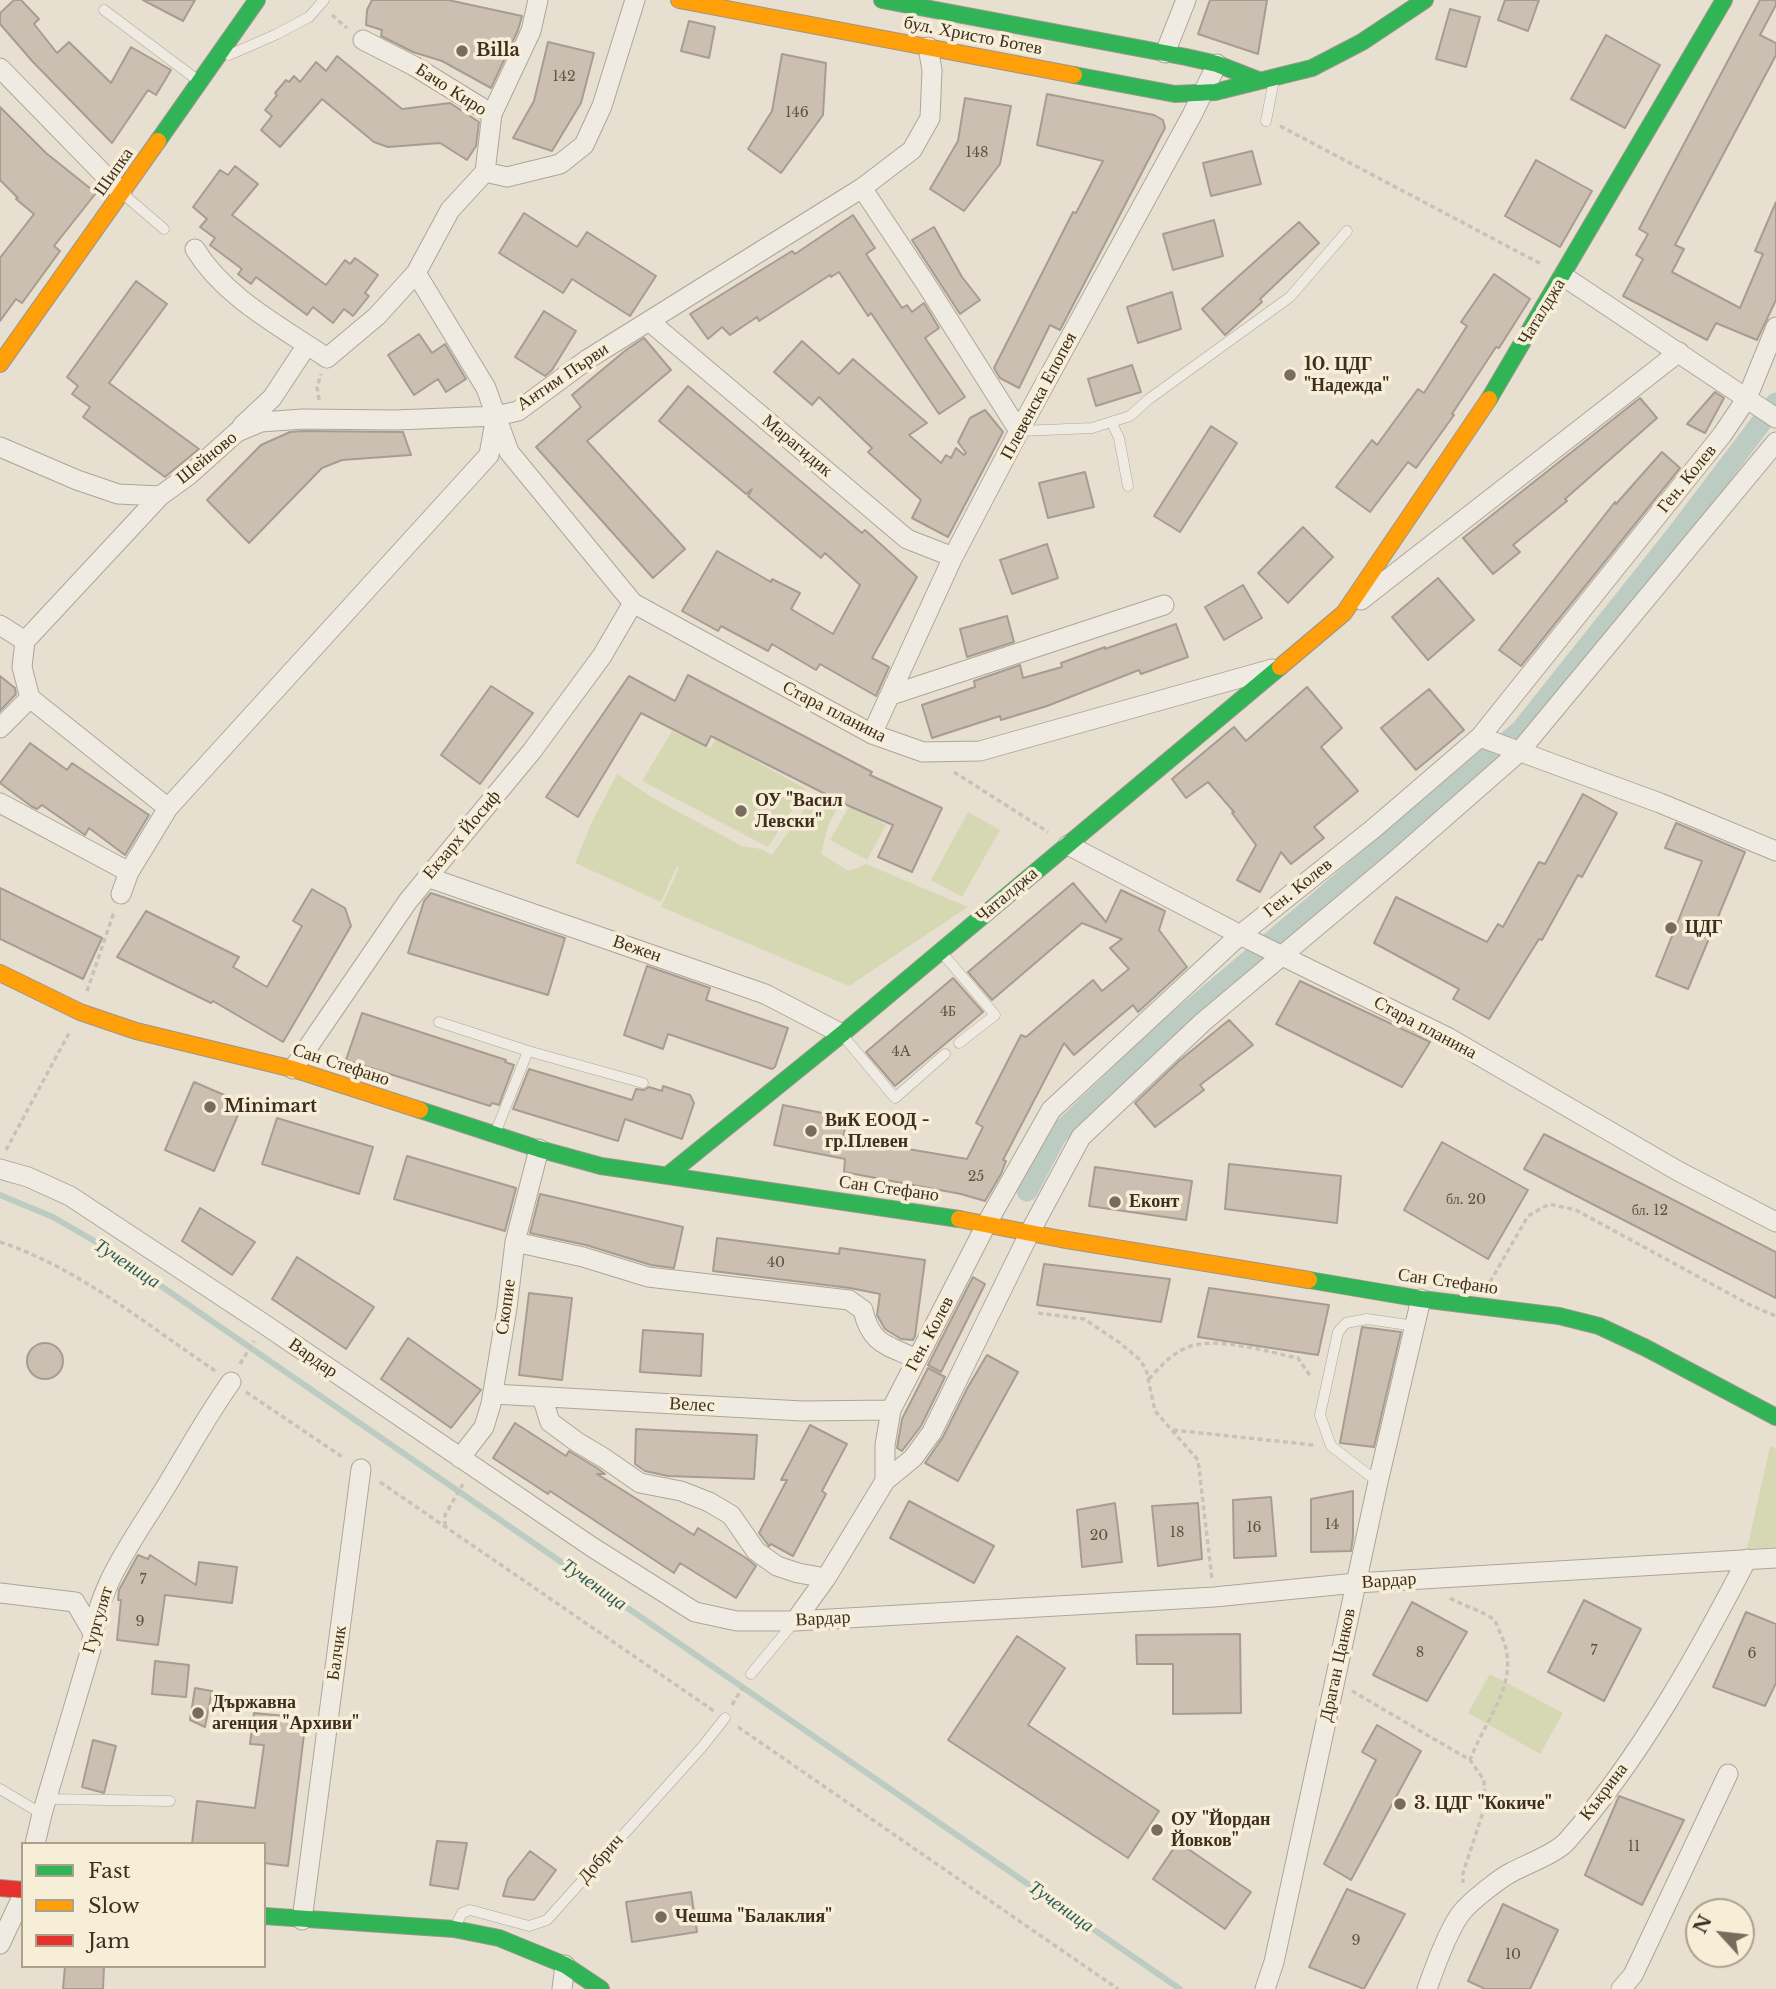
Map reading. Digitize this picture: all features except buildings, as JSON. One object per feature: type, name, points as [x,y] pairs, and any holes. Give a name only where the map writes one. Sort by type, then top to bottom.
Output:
[{"type":"street","name":"Шипка","points":[[0,364],[257,0]]},
{"type":"street","points":[[492,114],[531,31],[538,0]]},
{"type":"street","points":[[195,249],[219,281],[260,314],[325,358],[377,316],[416,273],[450,210],[485,172],[507,177],[560,164],[584,145],[602,106],[635,0]]},
{"type":"street","name":"бул. Христо Ботев","points":[[679,0],[928,47],[999,41],[1165,52],[1217,64],[1258,80]]},
{"type":"street","name":"бул. Христо Ботев","points":[[882,0],[999,41],[1175,94],[1202,96],[1258,80],[1296,74],[1339,55],[1425,0]]},
{"type":"street","points":[[1165,52],[1186,0]]},
{"type":"street","name":"Чаталджа","points":[[1344,613],[1478,418],[1724,0]]},
{"type":"street","name":"Бачо Киро","points":[[363,40],[414,66],[492,114],[485,172]]},
{"type":"street","name":"Антим Първи","points":[[121,894],[129,872],[168,808],[489,454],[496,416],[518,411],[588,359],[862,188],[912,150],[930,118],[932,70],[928,47]]},
{"type":"street","name":"Плевенска Епопея","points":[[872,734],[953,557],[1217,64]]},
{"type":"street","points":[[0,68],[122,193]]},
{"type":"street","points":[[862,188],[1019,431]]},
{"type":"street","name":"Стара планина","points":[[416,273],[486,388],[509,452],[633,603],[872,734],[923,751],[981,751],[1280,667]]},
{"type":"street","points":[[1563,276],[1765,410]]},
{"type":"street","name":"Марагидик","points":[[649,321],[907,539],[953,557]]},
{"type":"street","name":"Ген. Колев","points":[[885,1481],[885,1445],[891,1410],[987,1223],[1051,1110],[1373,829],[1485,739],[1722,435],[1765,410],[1776,327]]},
{"type":"street","points":[[237,432],[272,398],[306,345]]},
{"type":"street","name":"Чаталджа","points":[[668,1175],[842,1034],[1344,613],[1679,352]]},
{"type":"street","name":"Шейново","points":[[25,641],[160,496],[189,475],[237,432],[261,422],[496,416]]},
{"type":"street","points":[[795,1621],[826,1578],[885,1481],[913,1458],[932,1432],[1030,1232],[1081,1137],[1279,954],[1397,859],[1516,750],[1776,442]]},
{"type":"street","points":[[0,447],[118,494],[160,496]]},
{"type":"street","name":"Екзарх Йосиф","points":[[293,1069],[427,877],[532,751],[602,656],[633,603]]},
{"type":"street","points":[[891,695],[1164,605]]},
{"type":"street","points":[[0,625],[25,641],[22,667],[30,698],[168,808]]},
{"type":"street","points":[[0,728],[30,698]]},
{"type":"street","points":[[1485,739],[1660,803],[1776,850]]},
{"type":"street","points":[[0,803],[129,872]]},
{"type":"street","name":"Стара планина","points":[[1068,845],[1246,938],[1450,1038],[1678,1171],[1776,1222]]},
{"type":"street","name":"Вежен","points":[[427,877],[765,994],[842,1034]]},
{"type":"street","name":"Сан Стефано","points":[[0,973],[80,1012],[136,1031],[293,1069],[538,1149],[601,1166],[987,1223],[1421,1299],[1559,1316],[1600,1326],[1776,1417]]},
{"type":"street","name":"Скопие","points":[[460,1458],[484,1427],[493,1394],[514,1242],[538,1149]]},
{"type":"street","name":"Вардар","points":[[3,1159],[28,1177],[70,1196],[592,1547],[695,1612],[737,1621],[795,1621],[1214,1597],[1356,1583],[1776,1558]]},
{"type":"street","points":[[514,1242],[583,1257],[648,1277],[849,1300],[863,1310],[867,1328],[874,1337],[918,1359]]},
{"type":"street","name":"Драган Цанков","points":[[1265,1989],[1274,1962],[1378,1482],[1421,1299]]},
{"type":"street","name":"Гургулят","points":[[35,1842],[91,1649],[92,1630],[106,1586],[233,1376]]},
{"type":"street","name":"Велес","points":[[493,1394],[802,1411],[891,1410]]},
{"type":"street","points":[[542,1397],[550,1422],[640,1483],[681,1491],[709,1502],[731,1515],[756,1551],[777,1566],[826,1578]]},
{"type":"street","name":"Балчик","points":[[302,1920],[361,1469]]},
{"type":"street","name":"Къкрина","points":[[1427,1989],[1436,1964],[1462,1912],[1505,1876],[1565,1844],[1640,1744],[1712,1626],[1747,1559]]},
{"type":"street","points":[[0,1593],[75,1602],[92,1630]]},
{"type":"street","points":[[1621,1989],[1633,1975],[1728,1774]]},
{"type":"street","points":[[0,1888],[21,1893]]},
{"type":"street","points":[[0,1944],[21,1897]]},
{"type":"street","points":[[266,1916],[454,1929],[499,1938],[565,1965],[601,1989]]},
{"type":"street","points":[[562,1989],[565,1965]]},
{"type":"lane","points":[[210,66],[233,52],[309,17],[322,2]]},
{"type":"lane","points":[[104,9],[200,82]]},
{"type":"lane","points":[[1268,121],[1275,79]]},
{"type":"lane","points":[[122,193],[164,229]]},
{"type":"lane","points":[[1019,431],[1092,428],[1130,415],[1149,398],[1290,297],[1347,231]]},
{"type":"lane","points":[[1111,423],[1119,438],[1128,486]]},
{"type":"lane","points":[[940,951],[995,1015],[959,1043]]},
{"type":"lane","points":[[439,1022],[528,1051],[643,1083]]},
{"type":"lane","points":[[842,1034],[895,1098],[946,1054]]},
{"type":"lane","points":[[494,1135],[528,1051]]},
{"type":"lane","points":[[1378,1482],[1331,1446],[1320,1415],[1338,1332],[1346,1323],[1367,1319],[1415,1326]]},
{"type":"lane","points":[[751,1674],[795,1621]]},
{"type":"lane","name":"Добрич","points":[[454,1929],[462,1913],[470,1910],[529,1926],[547,1920],[725,1718]]},
{"type":"lane","points":[[0,1789],[44,1806],[170,1801]]},
{"type":"path","points":[[322,2],[363,40]]},
{"type":"path","points":[[1268,121],[1563,276]]},
{"type":"path","points":[[325,358],[317,387],[325,419]]},
{"type":"path","points":[[923,751],[1068,845]]},
{"type":"path","points":[[3,1159],[80,1012],[121,894]]},
{"type":"path","points":[[1477,1305],[1528,1216],[1549,1204],[1576,1210],[1752,1306],[1776,1316]]},
{"type":"path","points":[[0,1242],[41,1258],[233,1376],[361,1469],[1118,1989]]},
{"type":"path","points":[[1038,1313],[1084,1319],[1139,1359],[1146,1369],[1155,1411],[1198,1460],[1214,1597]]},
{"type":"path","points":[[233,1376],[254,1340]]},
{"type":"path","points":[[1149,1379],[1183,1348],[1200,1343],[1230,1345],[1281,1355],[1298,1359],[1311,1374],[1312,1396],[1320,1415]]},
{"type":"path","points":[[1170,1429],[1292,1444],[1331,1446]]},
{"type":"path","points":[[444,1526],[445,1515],[467,1479]]},
{"type":"path","points":[[1437,1578],[1451,1599],[1494,1619],[1508,1649],[1509,1662],[1503,1692],[1470,1760]]},
{"type":"path","points":[[1335,1681],[1470,1760],[1484,1780],[1485,1806],[1463,1873],[1462,1912]]},
{"type":"green space","points":[[672,731],[710,748],[716,739],[806,789],[768,847],[642,781]]},
{"type":"green space","points":[[617,774],[653,798],[742,846],[761,849],[772,855],[816,793],[838,806],[828,826],[821,854],[849,871],[866,864],[968,907],[849,986],[661,907],[679,868],[677,866],[661,902],[575,863],[591,824]]},
{"type":"green space","points":[[850,805],[886,825],[867,860],[830,840]]},
{"type":"green space","points":[[968,812],[1000,830],[962,897],[931,880]]},
{"type":"green space","points":[[1770,1446],[1776,1449],[1776,1547],[1747,1549]]},
{"type":"green space","points":[[1490,1674],[1563,1713],[1540,1754],[1468,1713]]},
{"type":"waterway","points":[[1027,1191],[1056,1136],[1165,1032],[1521,730],[1673,539],[1776,403]]},
{"type":"waterway","name":"Тученица","points":[[0,1195],[53,1217],[103,1246],[1180,1989]]},
{"type":"traffic: fast","points":[[158,141],[257,0]]},
{"type":"traffic: fast","points":[[882,0],[1186,57],[1217,64],[1258,80]]},
{"type":"traffic: fast","points":[[1074,75],[1175,94],[1215,92],[1312,68],[1362,42],[1425,0]]},
{"type":"traffic: fast","points":[[1489,399],[1724,0]]},
{"type":"traffic: fast","points":[[668,1175],[842,1034],[1280,667]]},
{"type":"traffic: fast","points":[[420,1110],[601,1166],[959,1219]]},
{"type":"traffic: fast","points":[[1309,1280],[1421,1299],[1559,1316],[1599,1326],[1776,1417]]},
{"type":"traffic: fast","points":[[266,1916],[454,1929],[499,1938],[565,1965],[601,1989]]},
{"type":"traffic: slow","points":[[679,0],[1074,75]]},
{"type":"traffic: slow","points":[[0,364],[158,141]]},
{"type":"traffic: slow","points":[[1280,667],[1344,613],[1489,399]]},
{"type":"traffic: slow","points":[[0,973],[80,1012],[136,1031],[293,1069],[420,1110]]},
{"type":"traffic: slow","points":[[959,1219],[1061,1239],[1309,1280]]},
{"type":"traffic: jam","points":[[0,1888],[21,1890]]},
{"type":"place","name":"Billa","points":[[462,51]]},
{"type":"place","name":"10. ЦДГ \"Надежда\"","points":[[1290,375]]},
{"type":"place","name":"ОУ \"Васил Левски\"","points":[[741,811]]},
{"type":"place","name":"ЦДГ","points":[[1671,928]]},
{"type":"place","name":"Minimart","points":[[210,1107]]},
{"type":"place","name":"ВиК ЕООД - гр.Плевен","points":[[811,1131]]},
{"type":"place","name":"Еконт","points":[[1115,1202]]},
{"type":"place","name":"Държавна агенция \"Архиви\"","points":[[198,1713]]},
{"type":"place","name":"3. ЦДГ \"Кокиче\"","points":[[1400,1804]]},
{"type":"place","name":"ОУ \"Йордан Йовков\"","points":[[1157,1830]]},
{"type":"place","name":"Чешма \"Балаклия\"","points":[[661,1917]]}]
